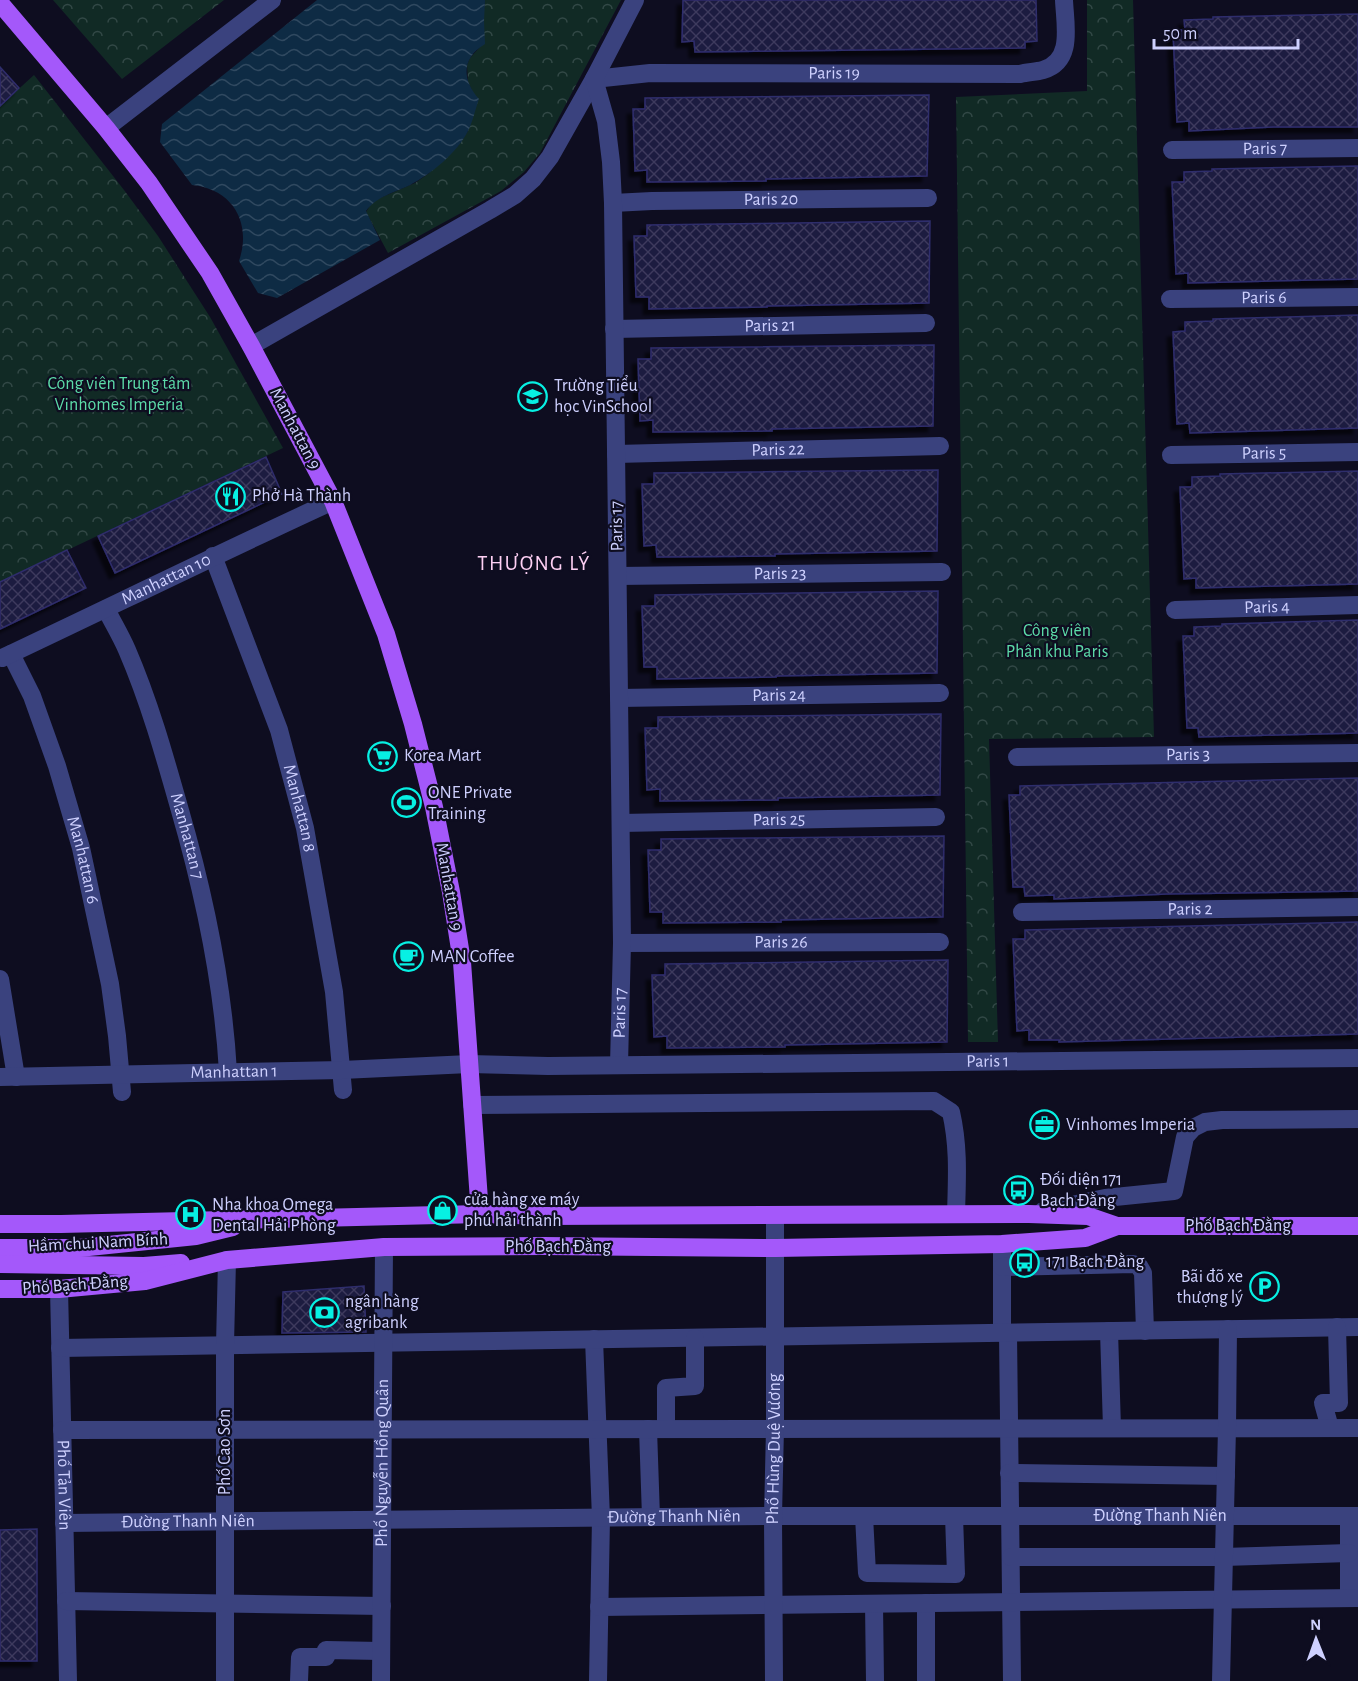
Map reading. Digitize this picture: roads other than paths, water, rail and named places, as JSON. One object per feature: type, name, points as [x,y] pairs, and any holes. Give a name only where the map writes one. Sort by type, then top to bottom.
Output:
[{"type":"main road","name":"Manhattan 9","points":[[2,7],[106,128],[180,226],[210,273],[333,501],[386,634],[413,724],[434,807],[451,892],[462,962],[480,1214]]},
{"type":"main road","name":"Phố Bạch Đằng","points":[[0,1224],[480,1214],[545,1216],[1029,1214],[1088,1216],[1125,1226],[1358,1226]]},
{"type":"main road","name":"Hầm chui Nam Bính","points":[[0,1248],[79,1248],[196,1236],[266,1219]]},
{"type":"main road","name":"Phố Bạch Đằng","points":[[0,1289],[59,1289],[145,1281],[227,1260],[384,1247],[776,1248],[1002,1245],[1085,1238],[1125,1226]]},
{"type":"main road","name":"Hầm chui Nam Bính","points":[[0,1264],[144,1266],[227,1260]]},
{"type":"street","points":[[106,128],[272,0]]},
{"type":"street","points":[[251,346],[490,210],[515,195],[533,179],[550,157],[635,0]]},
{"type":"street","name":"Paris 19","points":[[594,79],[650,74],[1020,74],[1044,70],[1056,64],[1065,50],[1064,0]]},
{"type":"street","name":"Paris 17","points":[[594,79],[606,121],[613,203],[622,943],[619,1065]]},
{"type":"street","name":"Paris 7","points":[[1172,150],[1358,148]]},
{"type":"street","name":"Paris 20","points":[[613,203],[928,198]]},
{"type":"street","name":"Paris 6","points":[[1170,299],[1358,297]]},
{"type":"street","name":"Paris 21","points":[[614,328],[926,323]]},
{"type":"street","name":"Paris 22","points":[[616,454],[940,446]]},
{"type":"street","name":"Paris 5","points":[[1171,455],[1358,452]]},
{"type":"street","name":"Manhattan 10","points":[[6,656],[333,501]]},
{"type":"street","name":"Manhattan 8","points":[[213,556],[279,730],[305,828],[334,992],[343,1090]]},
{"type":"street","name":"Paris 23","points":[[618,576],[942,572]]},
{"type":"street","name":"Paris 4","points":[[1175,610],[1358,605]]},
{"type":"street","name":"Manhattan 7","points":[[106,609],[127,650],[150,712],[196,868],[226,1035],[228,1072]]},
{"type":"street","name":"Manhattan 6","points":[[6,656],[32,696],[81,848],[110,984],[122,1084]]},
{"type":"street","name":"Paris 24","points":[[619,698],[940,693]]},
{"type":"street","name":"Paris 3","points":[[1017,756],[1358,753]]},
{"type":"street","name":"Paris 25","points":[[621,823],[936,817]]},
{"type":"street","name":"Paris 2","points":[[1022,912],[1358,907]]},
{"type":"street","name":"Paris 26","points":[[622,943],[940,942]]},
{"type":"street","points":[[0,979],[8,1077]]},
{"type":"street","name":"Paris 1","points":[[469,1064],[548,1066],[1358,1058]]},
{"type":"street","name":"Manhattan 1","points":[[8,1077],[122,1084],[228,1072],[469,1064]]},
{"type":"street","points":[[472,1105],[934,1101],[951,1112],[956,1135],[956,1214]]},
{"type":"street","points":[[1029,1214],[1105,1198],[1174,1191],[1185,1137],[1193,1128],[1204,1122],[1358,1119]]},
{"type":"street","name":"Phố Hùng Duệ Vương","points":[[774,1681],[775,1215]]},
{"type":"street","points":[[1002,1245],[1009,1428],[1012,1681]]},
{"type":"street","name":"Phố Nguyễn Hồng Quân","points":[[381,1681],[384,1247]]},
{"type":"street","name":"Phố Cao Sơn","points":[[225,1681],[227,1260]]},
{"type":"street","points":[[1002,1267],[1133,1264],[1139,1266],[1143,1273],[1145,1331]]},
{"type":"street","name":"Phố Tản Viên","points":[[59,1289],[68,1681]]},
{"type":"street","points":[[1330,1428],[1323,1403],[1339,1403],[1337,1327]]},
{"type":"street","points":[[60,1348],[1358,1327]]},
{"type":"street","points":[[1221,1681],[1228,1329]]},
{"type":"street","points":[[1109,1331],[1112,1428]]},
{"type":"street","points":[[651,1517],[657,1429],[666,1388],[695,1386],[695,1338]]},
{"type":"street","points":[[594,1339],[601,1518],[598,1681]]},
{"type":"street","points":[[62,1430],[1358,1428]]},
{"type":"street","points":[[1009,1473],[1226,1476]]},
{"type":"street","name":"Đường Thanh Niên","points":[[64,1523],[773,1516],[1353,1516]]},
{"type":"street","points":[[864,1516],[867,1573],[956,1574],[954,1516]]},
{"type":"street","points":[[599,1607],[1354,1598],[1349,1553],[1353,1516]]},
{"type":"street","points":[[1011,1557],[1224,1557],[1349,1553]]},
{"type":"street","points":[[66,1601],[382,1606]]},
{"type":"street","points":[[926,1603],[926,1681]]},
{"type":"street","points":[[874,1604],[875,1681]]},
{"type":"street","points":[[299,1681],[300,1657],[326,1657],[326,1650],[381,1651]]},
{"type":"water","points":[[317,0],[485,0],[485,44],[472,56],[467,70],[469,84],[479,99],[468,131],[443,162],[410,185],[381,198],[366,211],[380,240],[277,298],[258,293],[239,261],[243,234],[236,210],[218,193],[192,185],[160,142],[162,124]]},
{"type":"place","name":"Trường Tiểu học VinSchool","points":[[533,396]]},
{"type":"place","name":"Phở Hà Thành","points":[[231,496]]},
{"type":"place","name":"Korea Mart","points":[[383,756]]},
{"type":"place","name":"ONE Private Training","points":[[407,803]]},
{"type":"place","name":"MAN Coffee","points":[[409,957]]},
{"type":"place","name":"Vinhomes Imperia","points":[[1045,1125]]},
{"type":"place","name":"Đối diện 171 Bạch Đằng","points":[[1019,1190]]},
{"type":"place","name":"cửa hàng xe máy phú hải thành","points":[[443,1210]]},
{"type":"place","name":"Nha khoa Omega Dental Hải Phòng","points":[[191,1215]]},
{"type":"place","name":"171 Bạch Đằng","points":[[1025,1262]]},
{"type":"place","name":"Bãi đõ xe thượng lý","points":[[1264,1287]]},
{"type":"place","name":"ngân hàng agribank","points":[[324,1312]]},
{"type":"district","name":"THƯỢNG LÝ","points":[[534,563]]},
{"type":"park label","name":"Công viên Trung tâm Vinhomes Imperia","points":[[119,394]]},
{"type":"park label","name":"Công viên Phân khu Paris","points":[[1057,641]]}]
